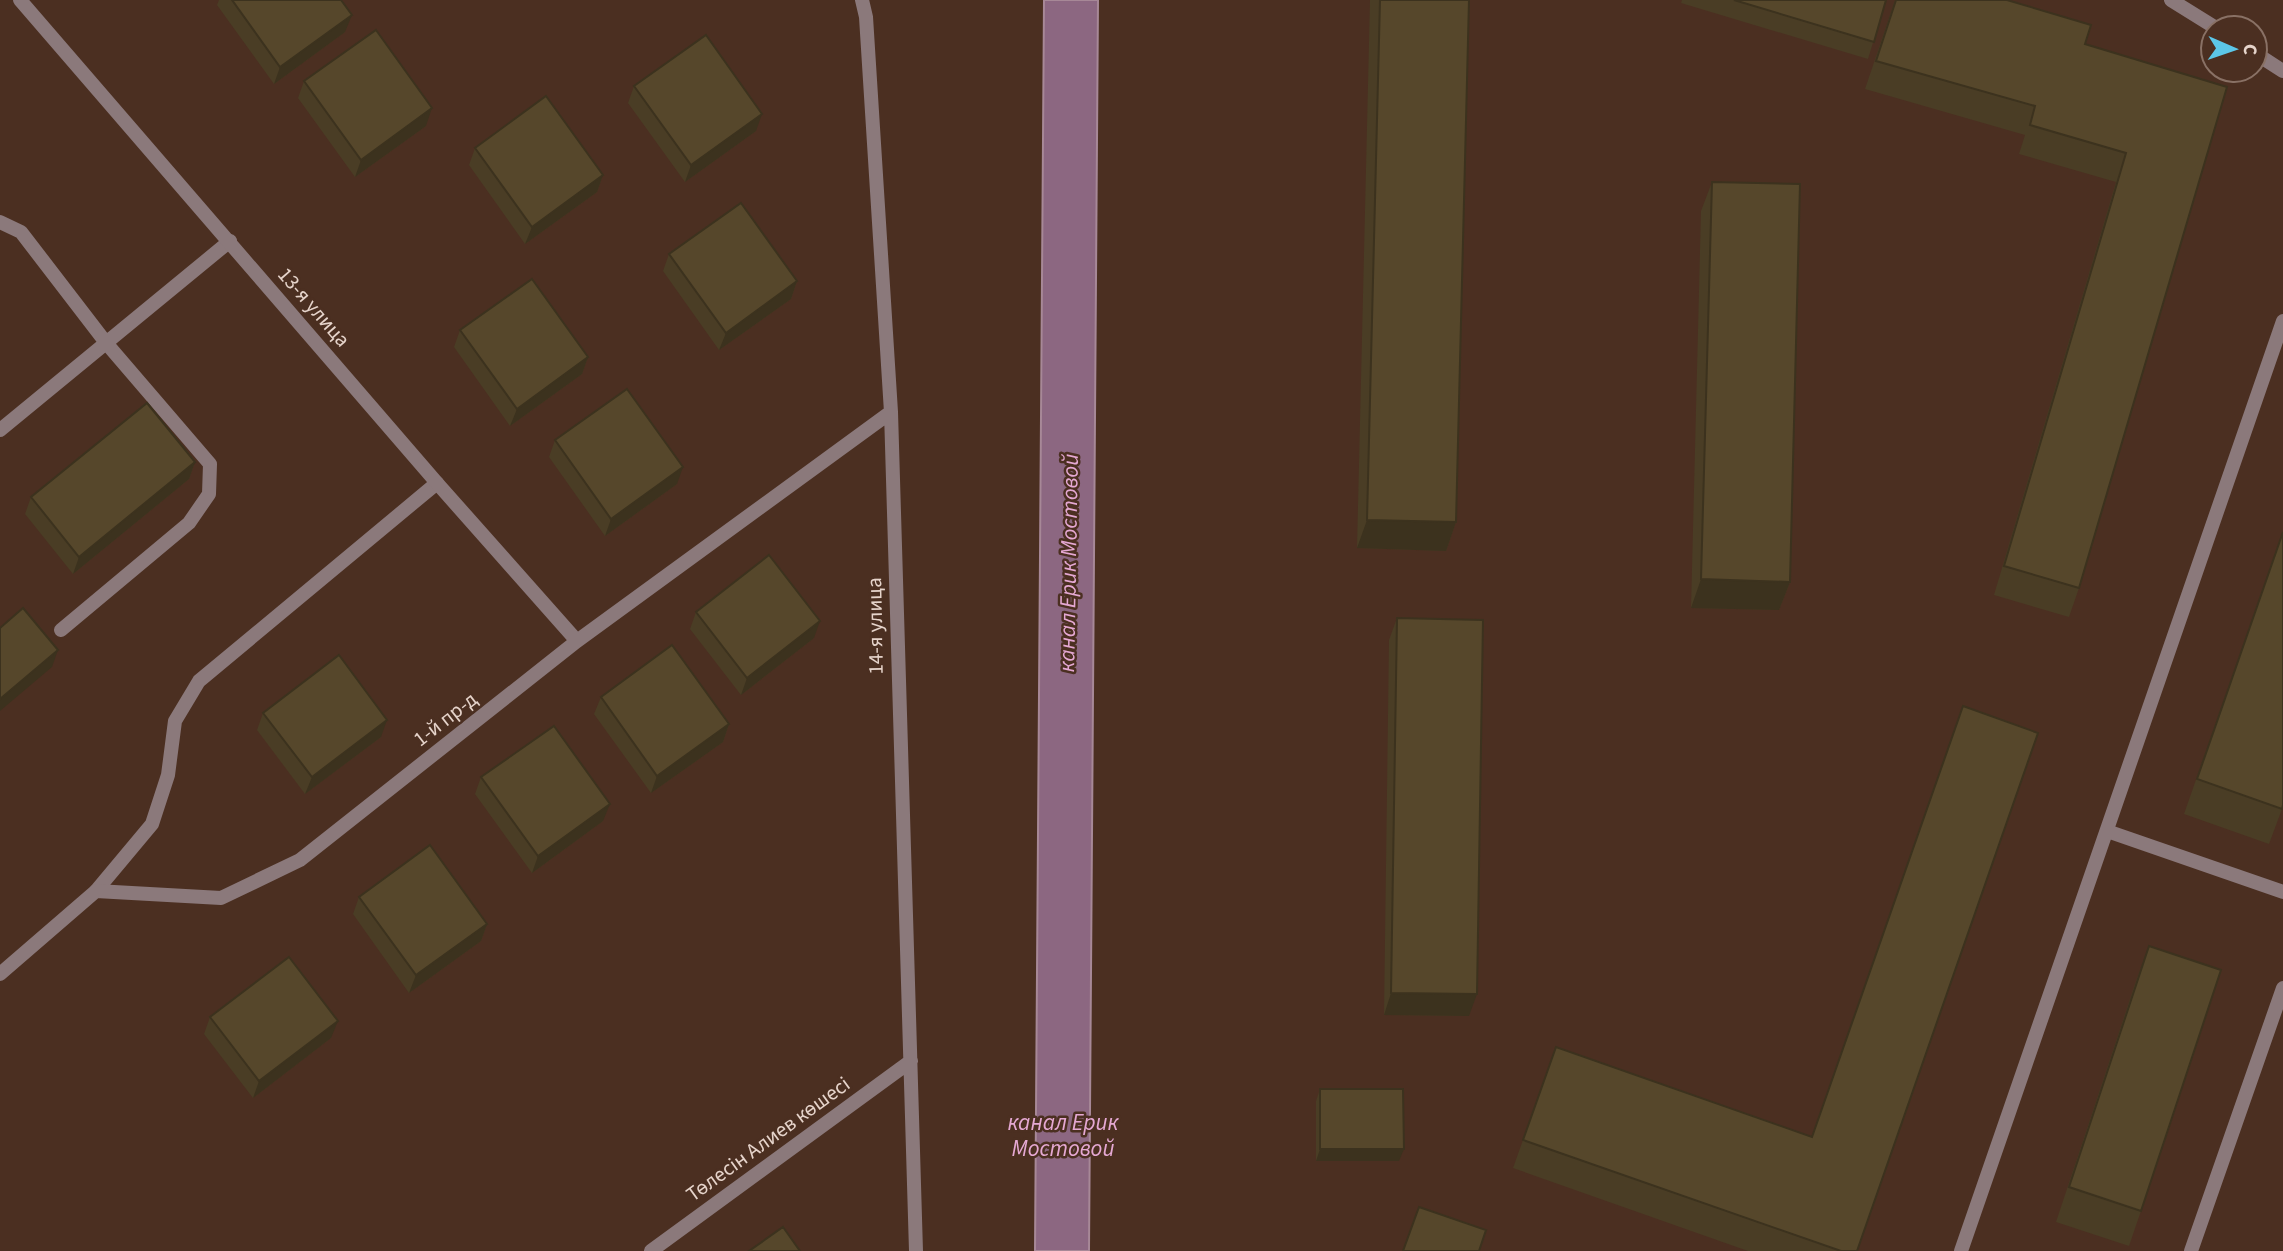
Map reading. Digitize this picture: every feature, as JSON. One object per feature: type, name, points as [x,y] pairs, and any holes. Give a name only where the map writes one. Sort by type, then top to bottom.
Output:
[{"type":"street","name":"13-я улица","points":[[20,0],[577,641]]},
{"type":"street","name":"14-я улица","points":[[862,0],[866,17],[891,412],[916,1251]]},
{"type":"street","points":[[2171,0],[2199,17]]},
{"type":"street","points":[[0,222],[21,232],[107,344],[210,464],[209,494],[189,523],[61,630]]},
{"type":"street","points":[[0,430],[230,241]]},
{"type":"street","points":[[1961,1251],[2283,321]]},
{"type":"street","name":"1-й пр-д","points":[[96,891],[220,898],[300,860],[577,641],[891,412]]},
{"type":"street","points":[[0,974],[96,891],[152,824],[168,775],[175,720],[199,681],[437,483]]},
{"type":"street","points":[[2106,831],[2283,892]]},
{"type":"street","points":[[2191,1251],[2283,988]]},
{"type":"street","name":"Төлесін Алиев көшесі","points":[[651,1251],[911,1061]]},
{"type":"water","name":"канал Ерик Мостовой","points":[[1044,0],[1098,0],[1089,1251],[1035,1251]]},
{"type":"building","points":[[232,0],[341,0],[352,15],[280,67]]},
{"type":"building","points":[[1380,0],[1469,0],[1456,522],[1367,520]]},
{"type":"building","points":[[1734,0],[1886,0],[1874,42]]},
{"type":"building","points":[[1896,0],[2007,0],[2091,25],[2085,44],[2199,79],[2199,84],[2227,87],[2079,588],[2004,566],[2126,153],[2030,125],[2035,106],[1876,61]]},
{"type":"building","points":[[376,30],[432,108],[361,160],[304,81]]},
{"type":"building","points":[[706,35],[762,114],[691,165],[634,86]]},
{"type":"building","points":[[546,96],[603,175],[532,227],[475,148]]},
{"type":"building","points":[[1712,182],[1800,184],[1790,582],[1701,579]]},
{"type":"building","points":[[741,203],[797,281],[726,333],[669,254]]},
{"type":"building","points":[[532,279],[588,357],[517,409],[460,330]]},
{"type":"building","points":[[627,389],[683,467],[611,519],[555,440]]},
{"type":"building","points":[[147,403],[195,462],[79,557],[31,497]]},
{"type":"building","points":[[2283,532],[2283,805],[2282,809],[2197,779]]},
{"type":"building","points":[[769,555],[820,621],[747,678],[696,612]]},
{"type":"building","points":[[23,608],[58,650],[0,699],[0,628]]},
{"type":"building","points":[[1397,618],[1483,620],[1477,994],[1391,993]]},
{"type":"building","points":[[672,645],[729,724],[657,776],[601,697]]},
{"type":"building","points":[[339,655],[387,720],[312,777],[263,713]]},
{"type":"building","points":[[1963,706],[2038,733],[1857,1251],[1841,1251],[1523,1140],[1556,1047],[1812,1137]]},
{"type":"building","points":[[554,726],[610,804],[538,856],[481,777]]},
{"type":"building","points":[[430,845],[487,924],[416,975],[359,897]]},
{"type":"building","points":[[2149,946],[2221,970],[2141,1211],[2069,1187]]},
{"type":"building","points":[[289,957],[338,1021],[259,1081],[210,1017]]},
{"type":"building","points":[[1320,1089],[1403,1089],[1404,1149],[1320,1149]]},
{"type":"building","points":[[1419,1207],[1486,1230],[1479,1251],[1403,1251]]},
{"type":"building","points":[[783,1227],[800,1251],[749,1251]]}]
